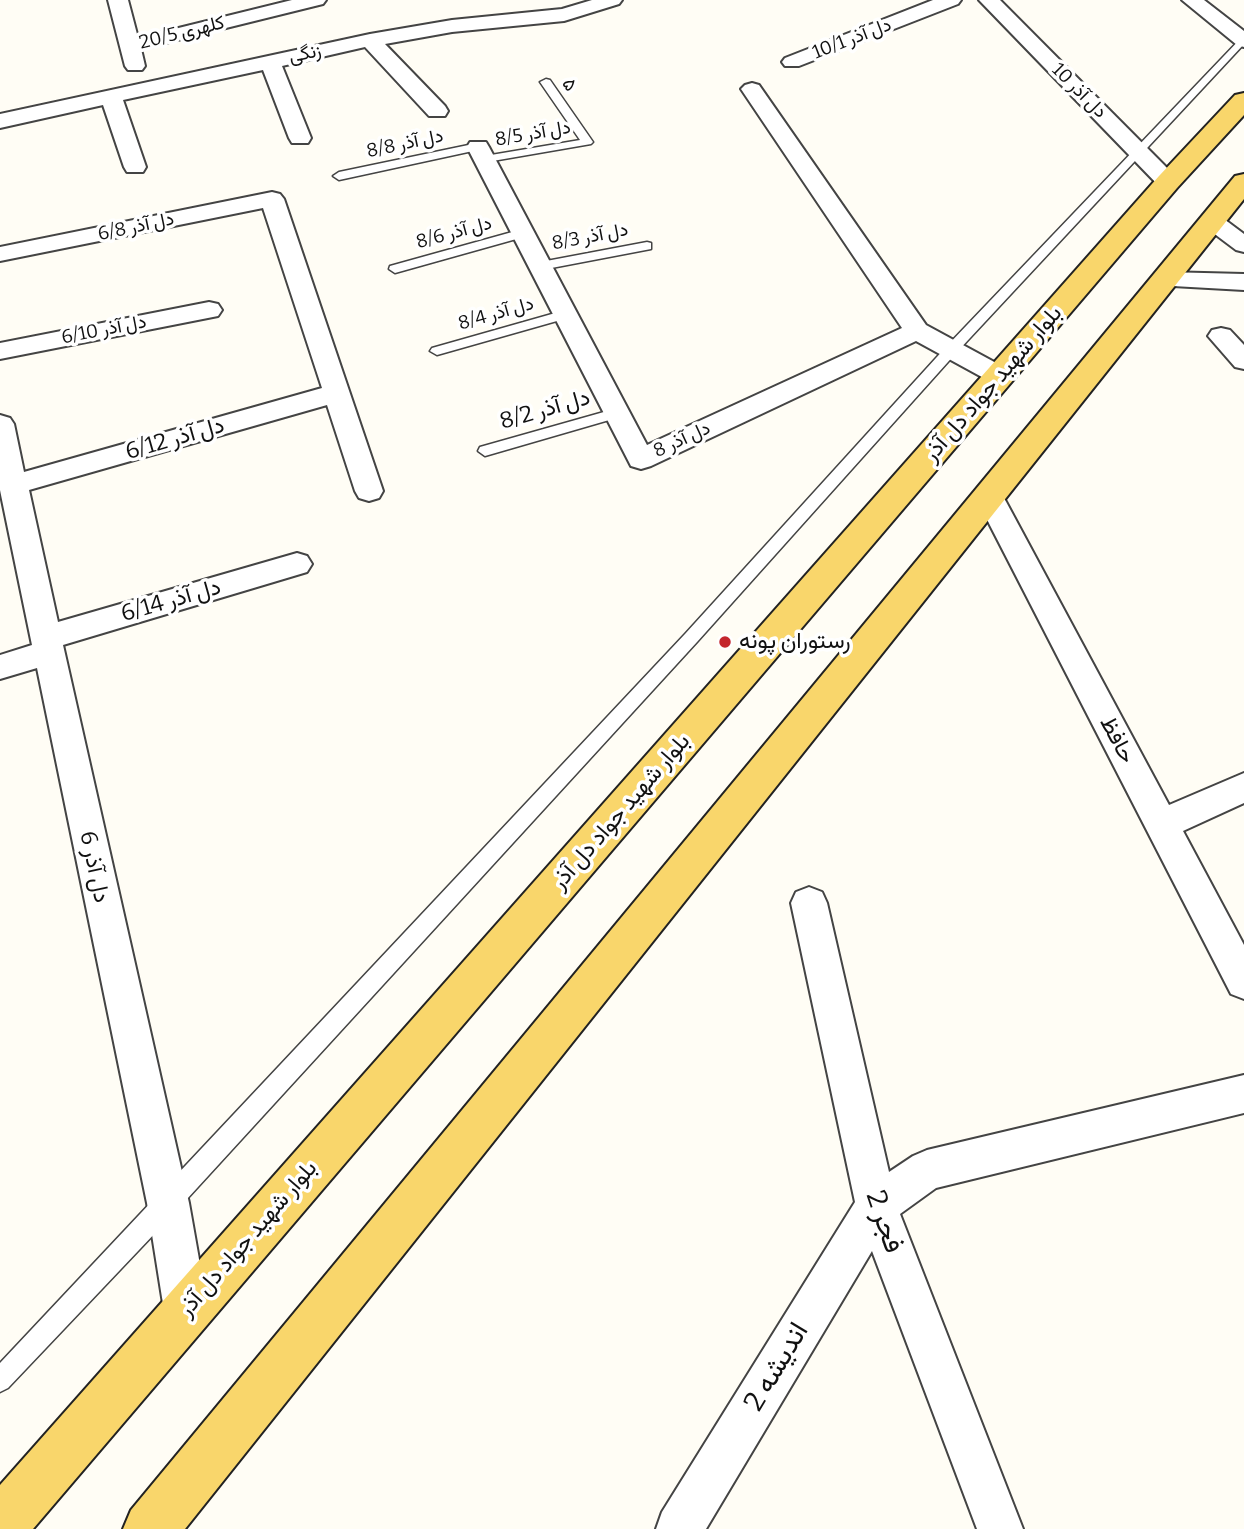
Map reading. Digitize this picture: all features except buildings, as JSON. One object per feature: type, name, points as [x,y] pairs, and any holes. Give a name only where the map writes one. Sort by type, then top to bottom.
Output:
[{"type":"main road","name":"بلوار شهید جواد دل آذر","points":[[0,1526],[1168,182],[1244,100]]},
{"type":"main road","points":[[150,1529],[1244,182]]},
{"type":"street","points":[[118,0],[140,90]]},
{"type":"street","name":"کلهری 20/5","points":[[130,46],[316,0]]},
{"type":"street","name":"زنگی","points":[[0,121],[370,40],[452,26],[564,15],[612,0]]},
{"type":"street","name":"دل آذر 10/1","points":[[792,62],[951,0]]},
{"type":"street","name":"دل آذر 10","points":[[989,0],[1168,182]]},
{"type":"street","points":[[1192,0],[1243,39]]},
{"type":"street","points":[[370,40],[437,111]]},
{"type":"street","points":[[270,62],[300,138]]},
{"type":"street","points":[[752,89],[917,331],[1000,376]]},
{"type":"street","points":[[111,97],[135,167]]},
{"type":"street","name":"دل آذر 8","points":[[481,153],[641,458],[917,331]]},
{"type":"street","name":"دل آذر 6/8","points":[[0,254],[272,199],[337,393]]},
{"type":"street","points":[[1212,221],[1244,245]]},
{"type":"street","points":[[1164,280],[1244,282]]},
{"type":"street","name":"دل آذر 6/10","points":[[0,351],[209,310]]},
{"type":"street","points":[[1221,336],[1244,361]]},
{"type":"street","points":[[337,393],[369,491]]},
{"type":"street","name":"دل آذر 6/12","points":[[11,508],[337,393]]},
{"type":"street","name":"دل آذر 6","points":[[0,424],[11,508],[47,645],[168,1203],[186,1310]]},
{"type":"street","name":"حافظ","points":[[990,498],[1244,982]]},
{"type":"street","name":"دل آذر 6/14","points":[[0,667],[47,645],[297,564]]},
{"type":"street","points":[[1161,825],[1244,787]]},
{"type":"street","name":"فجر 2","points":[[809,903],[876,1206],[1000,1529]]},
{"type":"street","points":[[876,1206],[927,1170],[1244,1094]]},
{"type":"street","name":"اندیشه 2","points":[[679,1529],[876,1206]]},
{"type":"lane","points":[[0,1380],[168,1203],[691,638],[951,350],[1243,39]]},
{"type":"lane","name":"۵","points":[[546,82],[587,142]]},
{"type":"lane","name":"دل آذر 8/5","points":[[481,153],[587,142]]},
{"type":"lane","name":"دل آذر 8/8","points":[[339,176],[481,153]]},
{"type":"lane","name":"دل آذر 8/6","points":[[395,269],[523,233]]},
{"type":"lane","name":"دل آذر 8/3","points":[[541,266],[647,246]]},
{"type":"lane","name":"دل آذر 8/4","points":[[437,351],[566,314]]},
{"type":"lane","name":"دل آذر 8/2","points":[[485,451],[618,413]]},
{"type":"place","name":"رستوران پونه","points":[[725,642]]}]
